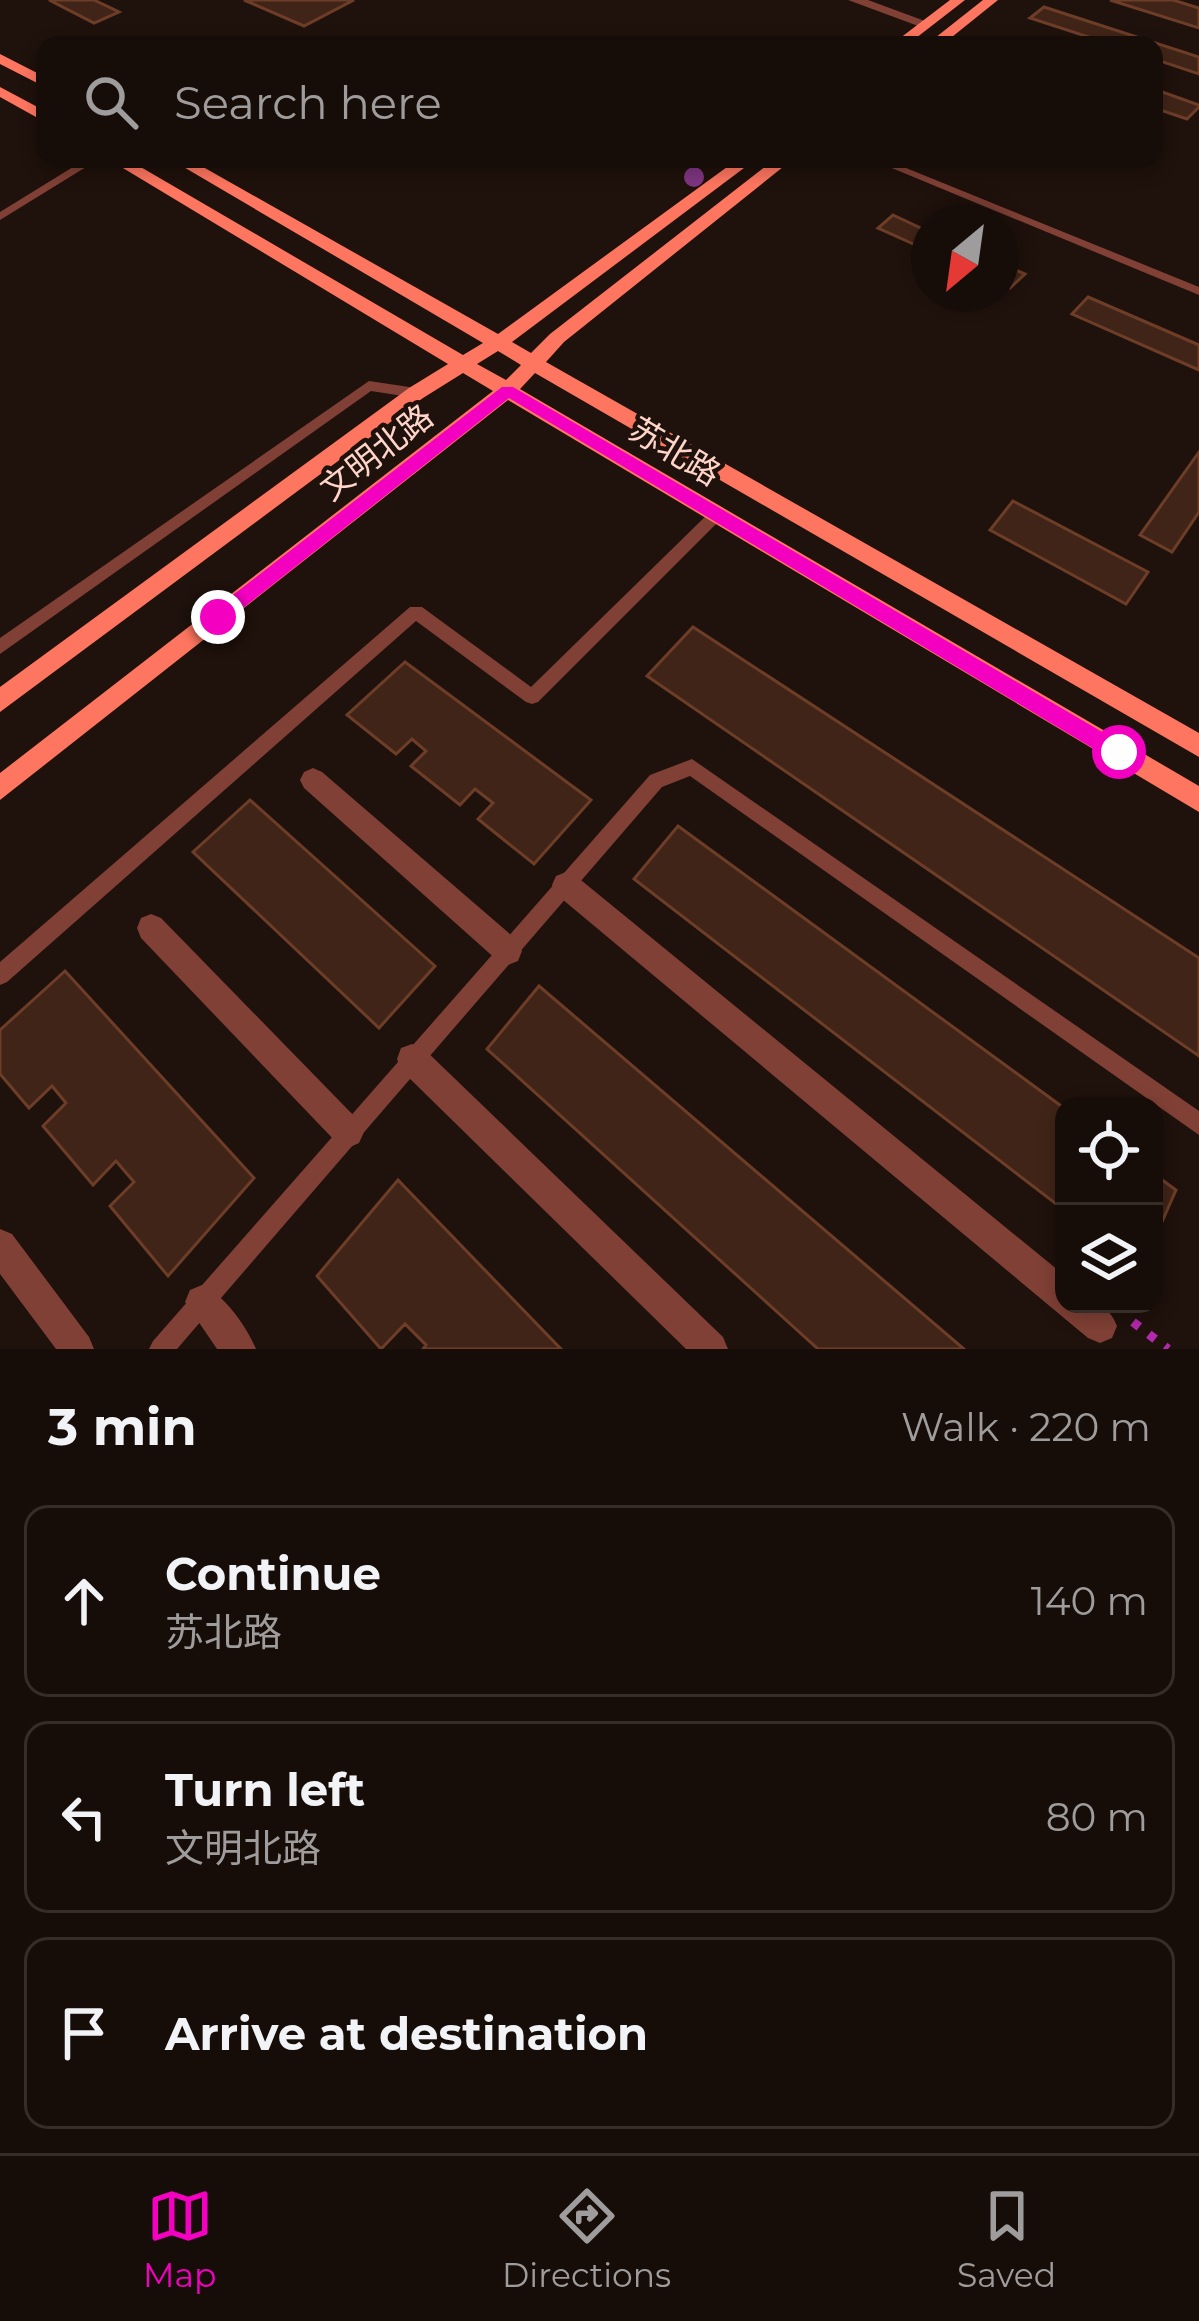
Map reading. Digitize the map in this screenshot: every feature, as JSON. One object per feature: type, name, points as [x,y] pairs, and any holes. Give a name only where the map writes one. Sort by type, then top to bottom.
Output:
[{"type":"main road","points":[[910,36],[958,0]]},
{"type":"main road","points":[[945,36],[991,0]]},
{"type":"main road","points":[[0,58],[36,78]]},
{"type":"main road","points":[[0,91],[36,112]]},
{"type":"main road","name":"苏北路","points":[[131,168],[1199,800]]},
{"type":"main road","name":"苏北路","points":[[194,168],[1199,746]]},
{"type":"main road","name":"文明北路","points":[[0,701],[416,393],[498,344],[736,168]]},
{"type":"main road","name":"文明北路","points":[[0,788],[508,391],[557,338],[774,168]]},
{"type":"street","points":[[855,0],[926,24]]},
{"type":"street","points":[[313,780],[508,950]]},
{"type":"street","points":[[566,885],[1055,1290]]},
{"type":"street","points":[[151,928],[348,1132]]},
{"type":"street","points":[[412,1059],[711,1349]]},
{"type":"street","points":[[0,1246],[77,1349]]},
{"type":"street","points":[[202,1302],[239,1349]]},
{"type":"lane","points":[[0,218],[80,168]]},
{"type":"lane","points":[[897,168],[1199,291]]},
{"type":"lane","points":[[0,647],[369,386],[416,393]]},
{"type":"lane","points":[[0,975],[416,612],[532,698],[716,514]]},
{"type":"lane","points":[[161,1349],[656,781],[692,766],[1199,1124]]},
{"type":"path","points":[[1095,1317],[1147,1329],[1168,1349]]},
{"type":"building","points":[[49,0],[94,0],[119,12],[94,23]]},
{"type":"building","points":[[244,0],[354,0],[304,26]]},
{"type":"building","points":[[1110,0],[1173,0],[1199,8],[1199,28]]},
{"type":"building","points":[[1044,7],[1134,36],[1085,36],[1030,18]]},
{"type":"building","points":[[1163,45],[1199,57],[1199,74],[1163,62]]},
{"type":"building","points":[[1163,92],[1199,105],[1187,119],[1163,111]]},
{"type":"building","points":[[893,215],[911,224],[911,243],[878,228]]},
{"type":"building","points":[[1088,297],[1199,345],[1199,370],[1072,314]]},
{"type":"building","points":[[1199,452],[1199,512],[1172,552],[1140,535]]},
{"type":"building","points":[[1013,501],[1148,572],[1126,604],[990,530]]},
{"type":"building","points":[[693,627],[1199,958],[1199,1056],[647,676]]},
{"type":"building","points":[[405,662],[591,800],[534,864],[478,819],[493,803],[475,789],[460,805],[411,766],[426,751],[412,739],[396,754],[347,715]]},
{"type":"building","points":[[250,800],[435,966],[379,1028],[193,852]]},
{"type":"building","points":[[678,826],[1055,1101],[1055,1203],[634,879]]},
{"type":"building","points":[[65,971],[254,1178],[168,1276],[110,1206],[134,1182],[116,1161],[93,1185],[43,1126],[66,1103],[52,1086],[29,1108],[0,1074],[0,1030]]},
{"type":"building","points":[[539,986],[964,1349],[818,1349],[487,1049]]},
{"type":"building","points":[[398,1180],[561,1349],[423,1349],[426,1345],[405,1324],[381,1349],[317,1276]]},
{"type":"building","points":[[1163,1181],[1176,1190],[1163,1220]]},
{"type":"route","points":[[218,617],[508,391],[1119,752]]}]
